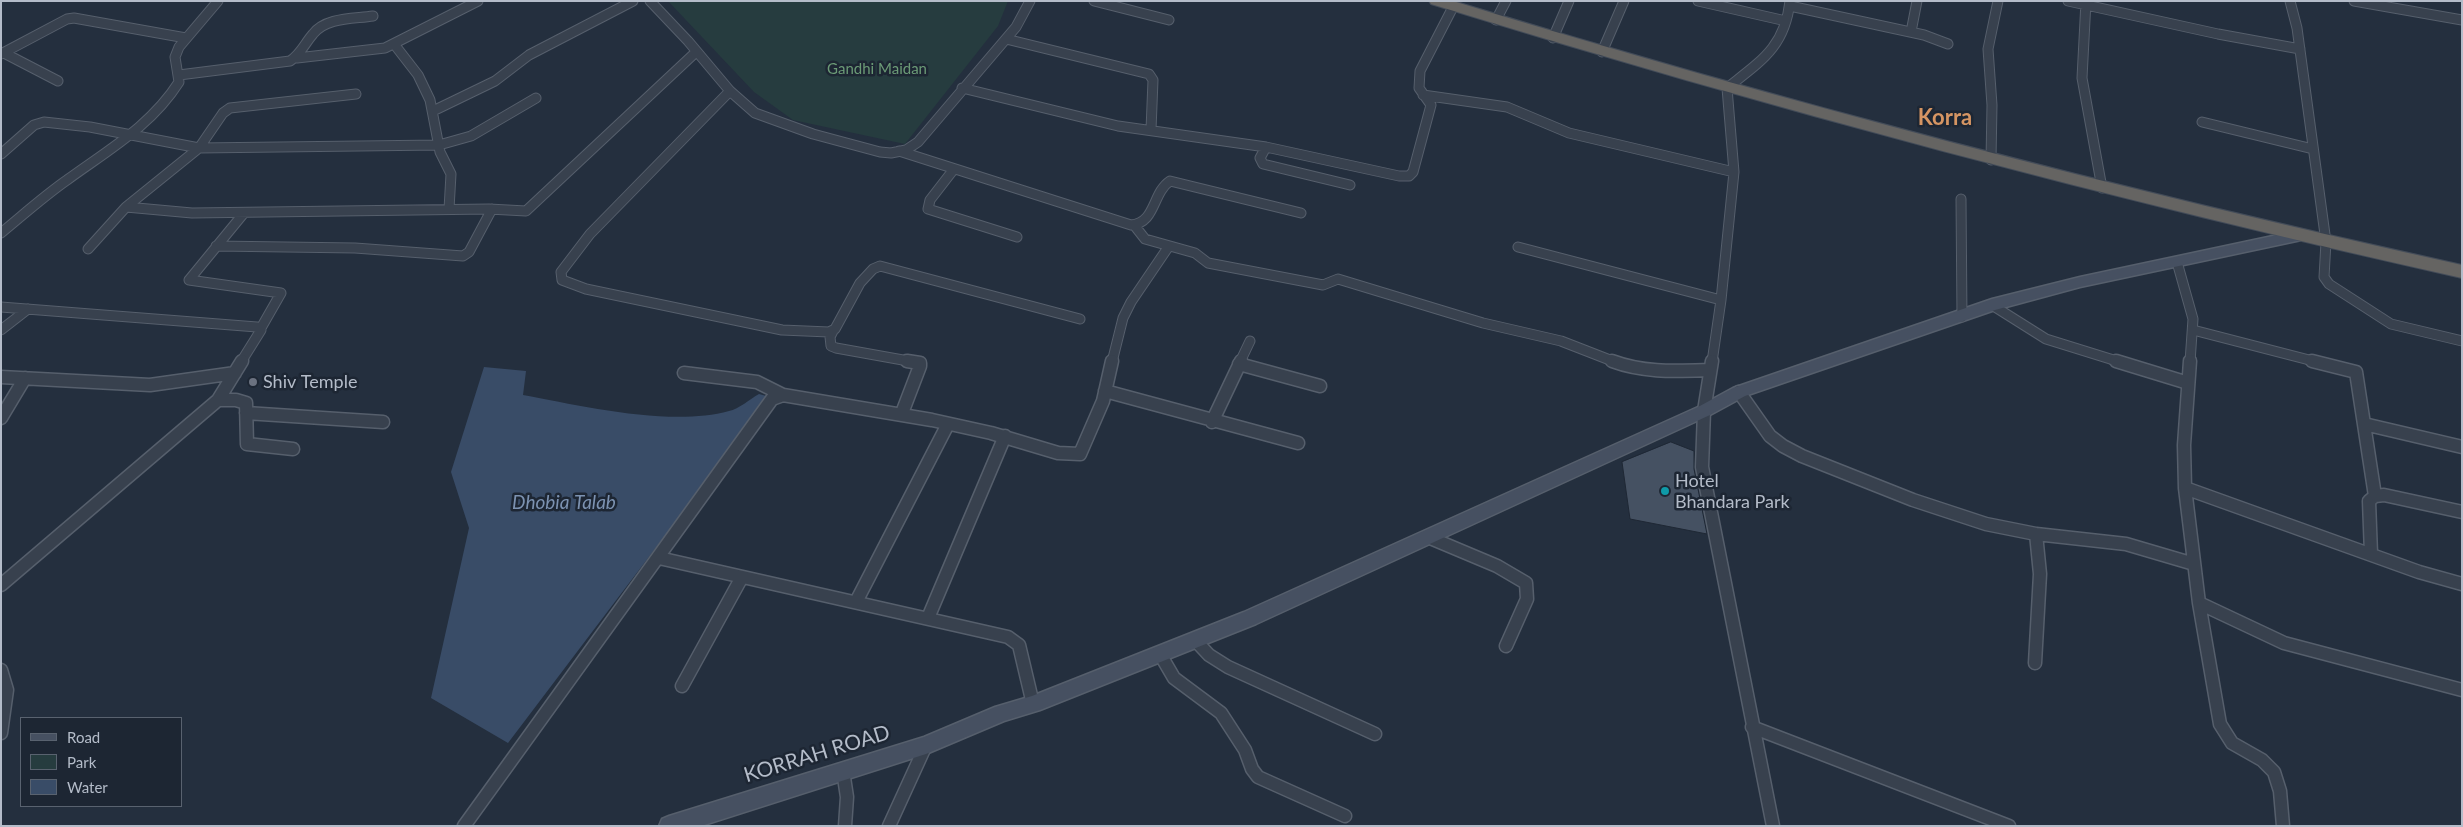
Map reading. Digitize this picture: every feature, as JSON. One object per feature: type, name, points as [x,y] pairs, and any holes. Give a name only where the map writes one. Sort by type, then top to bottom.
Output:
[{"type":"highway","points":[[1436,1],[1553,38],[1727,88],[1991,160],[2300,236],[2462,272]]},
{"type":"main road","name":"KORRAH ROAD","points":[[669,826],[926,745],[1002,713],[1034,704],[1250,618],[1704,411],[1739,392],[1992,306],[2080,282],[2300,236]]},
{"type":"street","points":[[1,234],[35,205],[128,136],[168,100],[179,82],[175,57],[186,38],[218,1]]},
{"type":"street","points":[[179,75],[287,62],[297,58],[385,48],[478,1]]},
{"type":"street","points":[[433,111],[495,81],[529,55],[633,1]]},
{"type":"street","points":[[650,1],[673,24],[730,91],[755,113],[813,134],[880,152],[899,152],[1134,225],[1146,220],[1165,184],[1170,181],[1302,213]]},
{"type":"street","points":[[899,152],[918,142],[962,88],[1016,27],[1030,1]]},
{"type":"street","points":[[1094,1],[1169,20]]},
{"type":"street","points":[[1496,20],[1506,1]]},
{"type":"street","points":[[1553,38],[1569,1]]},
{"type":"street","points":[[1602,52],[1624,1]]},
{"type":"street","points":[[1698,1],[1786,21]]},
{"type":"street","points":[[1911,32],[1917,1]]},
{"type":"street","points":[[1991,160],[1992,105],[1988,48],[1998,1]]},
{"type":"street","points":[[2068,1],[2086,3],[2218,34],[2300,49]]},
{"type":"street","points":[[2295,1],[2290,1],[2300,49],[2326,242],[2324,277],[2329,284],[2391,324],[2462,341]]},
{"type":"street","points":[[2354,1],[2462,20]]},
{"type":"street","points":[[2086,3],[2082,78],[2102,188]]},
{"type":"street","points":[[1773,826],[1702,467],[1704,411],[1721,300],[1734,172],[1727,88],[1774,51],[1782,39],[1790,4],[1911,32],[1948,44]]},
{"type":"street","points":[[962,88],[1118,126],[1266,147],[1399,176],[1409,176],[1413,172],[1430,108],[1430,103],[1423,96],[1418,83],[1420,71],[1453,7]]},
{"type":"street","points":[[297,58],[313,33],[323,25],[373,16]]},
{"type":"street","points":[[3,53],[67,18],[186,38]]},
{"type":"street","points":[[1006,39],[1149,74],[1153,80],[1151,130]]},
{"type":"street","points":[[394,44],[419,72],[433,111],[439,145],[447,170],[451,174],[450,209]]},
{"type":"street","points":[[126,207],[192,213],[450,209],[526,211],[696,52]]},
{"type":"street","points":[[3,53],[58,81]]},
{"type":"street","points":[[730,91],[590,234],[564,267],[560,276],[562,280],[586,289],[782,330],[833,331]]},
{"type":"street","points":[[88,249],[126,207],[200,148],[223,113],[230,108],[356,94]]},
{"type":"street","points":[[1423,96],[1507,107],[1569,133],[1734,172]]},
{"type":"street","points":[[1,154],[39,122],[90,127],[128,136],[200,148],[439,145],[471,136],[536,98]]},
{"type":"street","points":[[2202,122],[2313,149]]},
{"type":"street","points":[[1266,147],[1260,158],[1262,164],[1350,185]]},
{"type":"street","points":[[954,169],[930,200],[928,209],[1017,237]]},
{"type":"street","points":[[1961,199],[1962,317]]},
{"type":"street","points":[[216,246],[355,248],[463,256],[470,252],[492,209]]},
{"type":"street","points":[[1,584],[218,400],[281,293],[189,280],[244,213]]},
{"type":"street","points":[[1134,225],[1143,238],[1195,253],[1213,264],[1323,285],[1338,279],[1483,323],[1561,341],[1631,368],[1652,371],[1710,370]]},
{"type":"street","points":[[684,373],[757,382],[783,395],[902,413],[1005,436],[1067,454],[1080,454],[1105,391],[1118,332],[1131,302],[1169,246]]},
{"type":"street","points":[[1518,247],[1721,300]]},
{"type":"street","points":[[2177,262],[2191,306],[2193,330],[2184,445],[2185,488],[2199,603],[2223,732],[2234,746],[2262,761],[2274,772],[2279,786],[2283,826]]},
{"type":"street","points":[[902,413],[920,363],[836,348],[831,346],[830,342],[833,331],[858,286],[873,268],[878,266],[1080,319]]},
{"type":"street","points":[[1992,306],[2046,339],[2188,383]]},
{"type":"street","points":[[1,307],[261,328]]},
{"type":"street","points":[[1,330],[28,309]]},
{"type":"street","points":[[2193,330],[2356,372],[2374,496]]},
{"type":"street","points":[[1212,422],[1250,341]]},
{"type":"street","points":[[1239,364],[1320,386]]},
{"type":"street","points":[[1,377],[150,385],[235,373]]},
{"type":"street","points":[[1,418],[25,378]]},
{"type":"street","points":[[1105,391],[1212,422],[1298,443]]},
{"type":"street","points":[[1739,392],[1770,436],[1783,446],[1802,456],[1960,516],[1986,524],[2036,534],[2126,544],[2194,564]]},
{"type":"street","points":[[464,826],[770,402],[783,395]]},
{"type":"street","points":[[218,400],[244,401],[247,406],[247,444],[293,449]]},
{"type":"street","points":[[246,413],[383,422]]},
{"type":"street","points":[[856,602],[948,424]]},
{"type":"street","points":[[2364,424],[2462,447]]},
{"type":"street","points":[[928,618],[1005,436]]},
{"type":"street","points":[[2185,488],[2419,572],[2462,584]]},
{"type":"street","points":[[2371,554],[2369,501],[2374,496],[2384,495],[2462,512]]},
{"type":"street","points":[[2035,663],[2040,574],[2036,534]]},
{"type":"street","points":[[1428,537],[1498,566],[1526,583],[1527,599],[1506,646]]},
{"type":"street","points":[[658,558],[928,618],[1015,640],[1019,645],[1034,704]]},
{"type":"street","points":[[682,686],[742,577]]},
{"type":"street","points":[[2199,603],[2284,643],[2462,690]]},
{"type":"street","points":[[1195,640],[1209,654],[1228,667],[1375,734]]},
{"type":"street","points":[[1160,654],[1174,678],[1221,713],[1246,750],[1252,770],[1258,777],[1345,816]]},
{"type":"street","points":[[1,670],[7,690],[1,733]]},
{"type":"street","points":[[1752,727],[2010,826]]},
{"type":"street","points":[[889,826],[926,745]]},
{"type":"street","points":[[844,771],[847,797],[845,826]]},
{"type":"green space","name":"Gandhi Maidan","points":[[668,1],[1008,1],[998,26],[905,144],[793,120],[754,92]]},
{"type":"water","name":"Dhobia Talab","points":[[484,367],[526,371],[523,395],[599,409],[654,416],[681,417],[706,415],[733,410],[759,394],[770,397],[508,743],[431,698],[469,528],[451,472]]},
{"type":"building","name":"Hotel Bhandara Park","points":[[1671,442],[1694,451],[1694,469],[1707,534],[1630,519],[1622,462]]},
{"type":"place","name":"Shiv Temple","points":[[253,382]]},
{"type":"place","name":"Hotel Bhandara Park","points":[[1665,491]]},
{"type":"district","name":"Korra","points":[[1945,118]]}]
